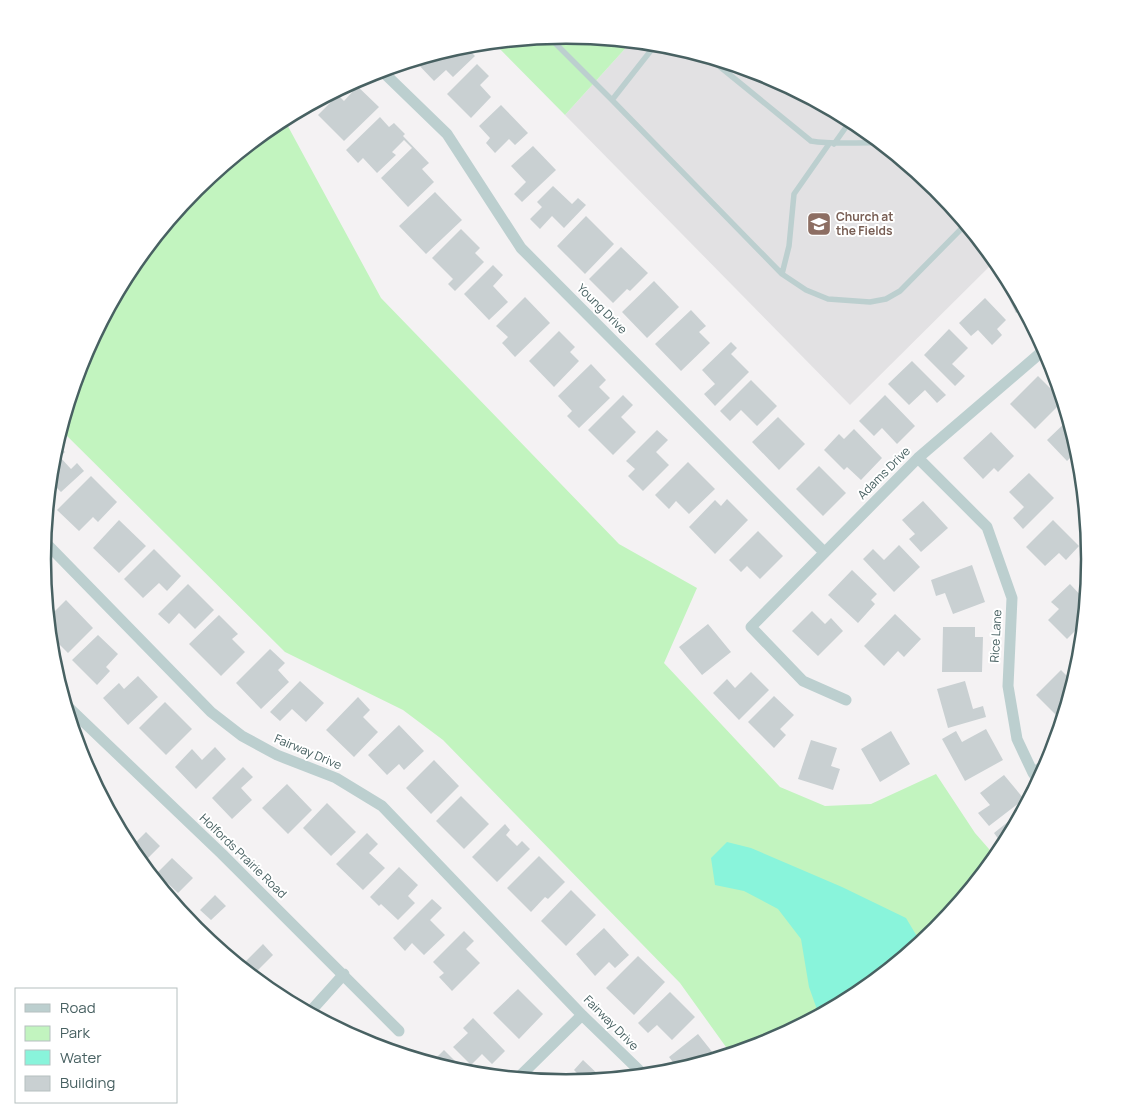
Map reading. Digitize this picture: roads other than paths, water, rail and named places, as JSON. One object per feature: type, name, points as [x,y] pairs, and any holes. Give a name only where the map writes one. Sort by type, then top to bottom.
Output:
[{"type":"street","name":"Young Drive","points":[[387,76],[447,134],[521,248],[824,552]]},
{"type":"street","name":"Adams Drive","points":[[846,700],[803,681],[751,627],[918,458],[1040,354]]},
{"type":"street","name":"Rice Lane","points":[[918,458],[987,527],[1012,598],[1008,686],[1017,739],[1035,774]]},
{"type":"street","name":"Fairway Drive","points":[[51,548],[211,712],[242,736],[277,755],[336,778],[382,806],[582,1015],[638,1069]]},
{"type":"street","name":"Holfords Prairie Road","points":[[76,714],[344,974],[399,1031]]},
{"type":"street","points":[[313,1007],[344,974]]},
{"type":"street","points":[[524,1072],[582,1015]]},
{"type":"lane","points":[[557,44],[782,274],[806,290],[828,299],[870,302],[886,299],[900,291],[962,228]]},
{"type":"lane","points":[[612,100],[650,51]]},
{"type":"lane","points":[[721,68],[811,141],[831,144],[869,142]]},
{"type":"lane","points":[[782,274],[789,246],[794,194],[846,126]]},
{"type":"water","points":[[727,842],[751,848],[842,887],[906,918],[917,936],[880,968],[817,1009],[809,987],[801,939],[778,909],[744,891],[715,885],[711,858]]},
{"type":"place","name":"Church at the Fields","points":[[819,224]]}]
